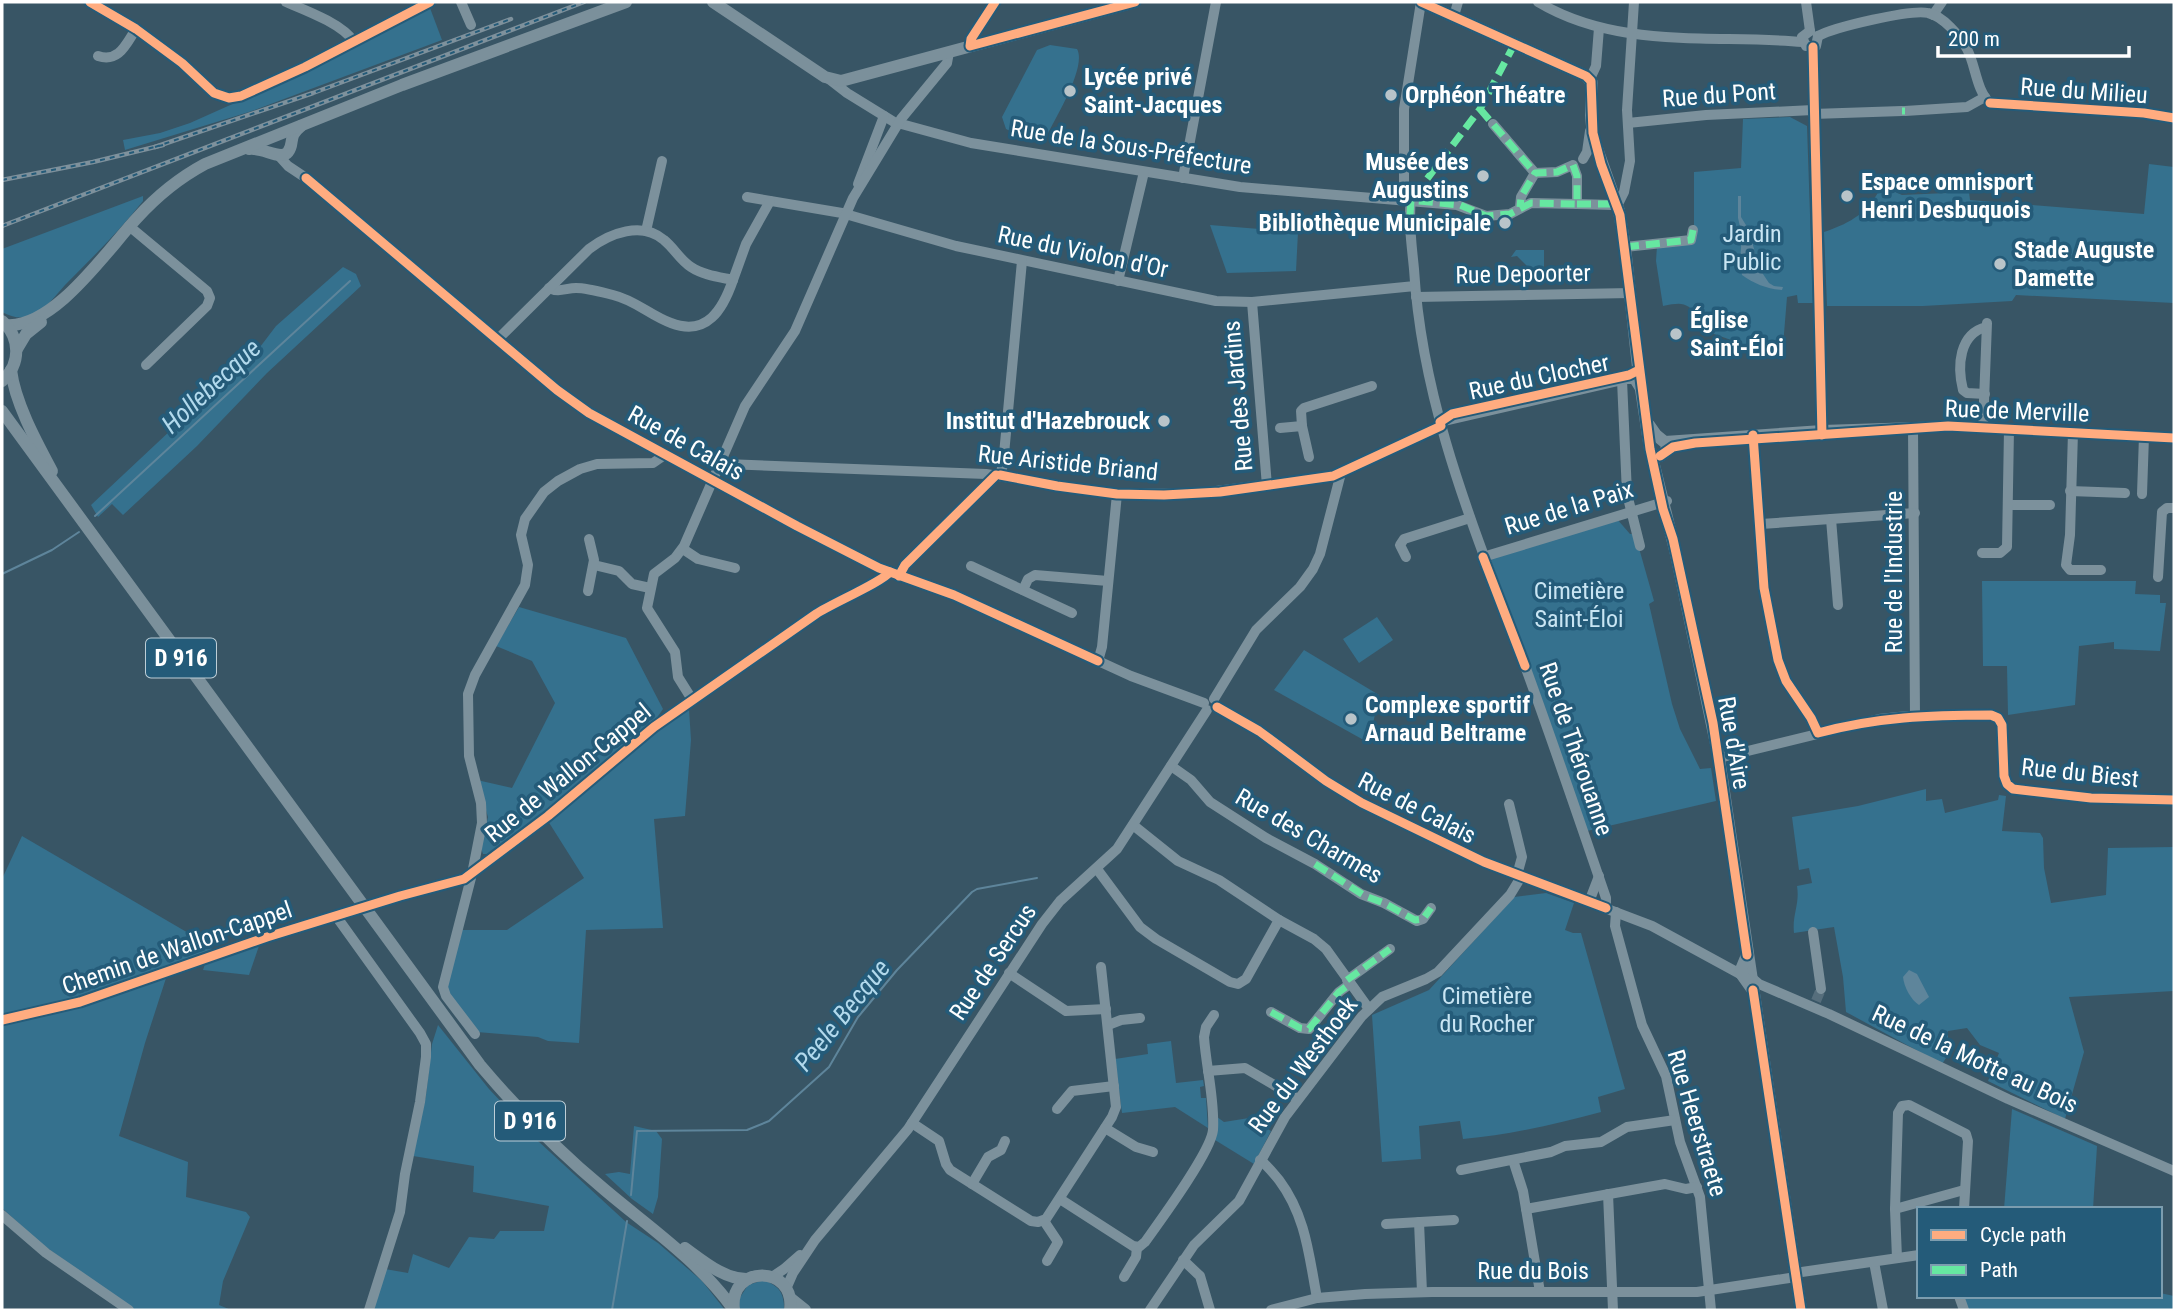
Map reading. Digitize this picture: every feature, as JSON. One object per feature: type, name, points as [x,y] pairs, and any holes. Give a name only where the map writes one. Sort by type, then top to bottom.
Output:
[{"type":"main road","points":[[4,323],[27,323],[47,311],[88,275],[132,228],[168,196],[208,167],[249,149],[280,146],[304,124],[626,2]]},
{"type":"main road","points":[[713,2],[829,79],[845,81],[1135,2]]},
{"type":"main road","points":[[1421,2],[1590,79]]},
{"type":"main road","name":"Rue d'Aire","points":[[1590,79],[1591,124],[1598,154],[1616,204],[1625,247],[1647,422],[1659,447],[1664,501],[1718,758],[1748,974],[1801,1310]]},
{"type":"main road","points":[[2,381],[11,370],[17,349],[29,331],[86,284],[132,228]]},
{"type":"main road","points":[[4,323],[14,336],[17,349]]},
{"type":"main road","name":"D 916","points":[[11,370],[38,445],[73,508]]},
{"type":"main road","name":"D 916","points":[[2,411],[461,1042],[508,1097],[574,1164],[660,1233],[734,1310]]},
{"type":"main road","name":"D 916","points":[[660,1233],[725,1274],[748,1279]]},
{"type":"main road","points":[[734,1310],[735,1293],[748,1279],[760,1275],[772,1277],[789,1299],[805,1310]]},
{"type":"street","points":[[90,2],[136,29],[177,59],[214,93],[229,98],[241,96],[299,69],[430,2]]},
{"type":"street","points":[[286,2],[320,18],[347,34],[354,42]]},
{"type":"street","points":[[461,2],[471,25]]},
{"type":"street","points":[[970,47],[971,39],[995,2]]},
{"type":"street","points":[[1183,178],[1216,2]]},
{"type":"street","name":"Rue de Thérouanne","points":[[1421,2],[1404,109],[1408,200],[1415,292],[1440,424],[1469,518],[1525,666],[1611,910]]},
{"type":"street","points":[[1454,16],[1458,2]]},
{"type":"street","points":[[1538,2],[1600,28],[1632,35],[1808,45],[1818,42],[1806,2]]},
{"type":"street","points":[[1616,204],[1622,197],[1629,166],[1626,110],[1634,2]]},
{"type":"street","points":[[1933,15],[1942,2]]},
{"type":"street","points":[[1822,433],[1813,112],[1808,45],[1804,34],[1911,13],[1933,15],[1964,44],[1988,100]]},
{"type":"street","points":[[1590,79],[1596,66],[1600,28]]},
{"type":"street","points":[[98,56],[117,56],[136,29]]},
{"type":"street","points":[[693,701],[678,677],[676,652],[647,608],[655,573],[682,549],[717,482],[747,402],[795,331],[853,198],[898,124],[948,61],[949,52]]},
{"type":"street","name":"Rue de la Sous-Préfecture","points":[[829,79],[898,124],[971,143],[1144,172],[1259,189],[1460,205],[1486,216],[1507,214],[1534,203],[1616,204]]},
{"type":"street","name":"Rue de la Sous-Préfecture","points":[[845,81],[854,97]]},
{"type":"street","name":"Rue du Pont","points":[[1628,123],[1659,119],[1967,107],[1988,100]]},
{"type":"street","name":"Rue du Milieu","points":[[1988,100],[2174,118]]},
{"type":"street","points":[[853,198],[884,116]]},
{"type":"street","points":[[1493,124],[1535,173]]},
{"type":"street","points":[[1583,159],[1587,152],[1591,124]]},
{"type":"street","name":"Rue de Calais","points":[[280,146],[288,166],[306,178],[579,406],[804,530],[895,574],[954,595],[1098,661],[1210,705],[1264,734],[1321,778],[1350,796],[1457,850],[1658,929],[1748,974]]},
{"type":"street","points":[[1535,173],[1557,172],[1598,154]]},
{"type":"street","points":[[646,231],[662,162]]},
{"type":"street","points":[[1573,165],[1577,176],[1577,204]]},
{"type":"street","points":[[1118,281],[1144,172]]},
{"type":"street","points":[[1520,208],[1520,200],[1535,173]]},
{"type":"street","name":"Rue du Violon d'Or","points":[[747,197],[845,214],[956,247],[1216,301],[1252,302],[1415,292]]},
{"type":"street","points":[[549,288],[556,291],[578,288],[622,298],[671,323],[689,326],[708,320],[719,312],[726,301],[746,244],[770,201]]},
{"type":"street","points":[[132,228],[207,291],[211,298],[207,306],[146,365]]},
{"type":"street","points":[[1625,247],[1691,240],[1693,230]]},
{"type":"street","points":[[497,340],[589,249],[603,240],[629,231],[646,231],[664,240],[695,270],[733,280]]},
{"type":"street","points":[[998,475],[1003,465],[1022,261]]},
{"type":"street","points":[[570,268],[578,288]]},
{"type":"street","name":"Rue Depoorter","points":[[1415,292],[1631,293]]},
{"type":"street","name":"Rue des Jardins","points":[[1252,302],[1265,430],[1267,486]]},
{"type":"street","points":[[1983,427],[1985,394],[1987,325],[1967,339],[1962,348],[1963,390],[1967,394],[1985,394]]},
{"type":"street","name":"Rue du Clocher","points":[[1440,424],[1622,380],[1634,379],[1641,390]]},
{"type":"street","points":[[1622,380],[1630,511],[1640,546]]},
{"type":"street","points":[[1309,457],[1301,411],[1372,386]]},
{"type":"street","name":"Rue Aristide Briand","points":[[723,463],[998,475],[1116,494],[1185,494],[1324,478],[1341,473],[1440,424]]},
{"type":"street","points":[[1280,428],[1302,426]]},
{"type":"street","name":"Rue de Merville","points":[[1659,447],[1913,428],[1983,427],[2174,438]]},
{"type":"street","name":"Rue de l'Industrie","points":[[1913,428],[1915,716]]},
{"type":"street","points":[[1982,553],[2004,552],[2007,547],[2009,429]]},
{"type":"street","points":[[2073,432],[2070,535],[2066,567],[2070,570],[2101,570]]},
{"type":"street","name":"Rue de Merville","points":[[1659,447],[1822,433]]},
{"type":"street","points":[[2142,494],[2144,436]]},
{"type":"street","points":[[1753,440],[1765,592],[1778,660],[1786,681],[1818,733]]},
{"type":"street","points":[[475,1034],[446,996],[443,987],[472,874],[482,813],[469,761],[467,698],[475,675],[516,604],[527,579],[528,561],[521,535],[525,519],[544,492],[580,469],[597,464],[650,463],[666,454]]},
{"type":"street","name":"Rue de Sercus","points":[[789,1299],[793,1273],[815,1240],[912,1123],[1051,912],[1113,854],[1256,630],[1304,583],[1320,554],[1341,473]]},
{"type":"street","name":"Rue de Wallon-Cappel","points":[[363,908],[461,880],[472,874],[553,812],[643,736],[821,610],[895,574],[998,475]]},
{"type":"street","points":[[2070,491],[2125,493]]},
{"type":"street","points":[[1098,661],[1102,648],[1116,494]]},
{"type":"street","name":"Rue de la Paix","points":[[1483,557],[1664,501]]},
{"type":"street","points":[[2008,505],[2050,505]]},
{"type":"street","points":[[2158,577],[2162,512],[2167,508],[2174,508]]},
{"type":"street","points":[[1761,524],[1915,513]]},
{"type":"street","points":[[1406,557],[1400,545],[1404,539],[1469,518]]},
{"type":"street","points":[[1831,519],[1838,605]]},
{"type":"street","points":[[588,591],[594,565],[594,551],[589,538]]},
{"type":"street","points":[[682,549],[698,559],[735,568]]},
{"type":"street","points":[[594,565],[621,572],[630,583],[650,589]]},
{"type":"street","points":[[971,566],[1072,613]]},
{"type":"street","points":[[1023,590],[1028,579],[1035,575],[1108,582]]},
{"type":"street","points":[[1718,758],[1879,719],[1915,716]]},
{"type":"street","name":"Rue du Biest","points":[[1915,716],[1996,717],[2003,729],[2005,779],[2013,789],[2091,798],[2174,800]]},
{"type":"street","name":"Rue des Charmes","points":[[1171,766],[1191,780],[1217,807],[1365,896],[1417,921],[1425,918],[1431,908]]},
{"type":"street","points":[[1509,804],[1522,857],[1519,876]]},
{"type":"street","points":[[1133,825],[1178,861],[1219,880],[1279,920],[1320,943],[1369,1009]]},
{"type":"street","points":[[1097,869],[1133,920],[1144,931],[1233,983],[1241,983],[1248,977],[1279,920]]},
{"type":"street","name":"Rue du Westhoek","points":[[1150,1310],[1201,1237],[1240,1200],[1260,1160],[1298,1099],[1369,1009],[1386,995],[1426,979],[1437,971],[1510,895],[1519,876]]},
{"type":"street","name":"Rue de Thérouanne","points":[[1589,902],[1598,876]]},
{"type":"street","name":"Chemin de Wallon-Cappel","points":[[2,1020],[88,1000],[213,954],[363,908]]},
{"type":"street","name":"Rue Heerstraete","points":[[1611,910],[1642,1025],[1663,1066],[1681,1147],[1697,1188],[1702,1211],[1711,1310]]},
{"type":"street","points":[[336,916],[420,1033],[426,1048],[421,1097],[405,1174],[400,1217],[369,1310]]},
{"type":"street","points":[[1813,932],[1822,980],[1821,989]]},
{"type":"street","points":[[1271,1012],[1307,1030],[1349,982],[1390,949]]},
{"type":"street","points":[[1044,1221],[1116,1108],[1101,967]]},
{"type":"street","points":[[1009,973],[1066,1011],[1106,1009]]},
{"type":"street","name":"Rue de la Motte au Bois","points":[[1748,974],[1999,1095],[2174,1171]]},
{"type":"street","points":[[1124,1277],[1136,1257],[1137,1247],[1147,1240],[1209,1144],[1213,1126],[1204,1037],[1206,1027],[1214,1015]]},
{"type":"street","points":[[1108,1026],[1121,1020],[1140,1018]]},
{"type":"street","points":[[1208,1071],[1245,1068],[1298,1099]]},
{"type":"street","points":[[1057,1109],[1072,1091],[1114,1086]]},
{"type":"street","points":[[1897,1258],[1895,1209],[1898,1113],[1905,1105],[1966,1134],[1968,1141],[1964,1207]]},
{"type":"street","points":[[1461,1170],[1551,1153],[1565,1146],[1604,1141],[1627,1127],[1675,1120]]},
{"type":"street","points":[[912,1123],[939,1141],[947,1166],[1031,1221],[1044,1221]]},
{"type":"street","points":[[1105,1128],[1136,1147],[1153,1152]]},
{"type":"street","points":[[972,1184],[989,1157],[1001,1150],[1004,1142]]},
{"type":"street","points":[[1260,1160],[1295,1204],[1307,1240],[1317,1298]]},
{"type":"street","points":[[1513,1160],[1522,1187],[1540,1292]]},
{"type":"street","points":[[1526,1209],[1665,1184],[1688,1190],[1697,1188]]},
{"type":"street","points":[[1895,1209],[1964,1190]]},
{"type":"street","points":[[1608,1194],[1613,1310]]},
{"type":"street","points":[[1060,1199],[1137,1247]]},
{"type":"street","points":[[2,1214],[52,1258],[129,1310]]},
{"type":"street","points":[[1386,1224],[1454,1220]]},
{"type":"street","points":[[1044,1221],[1058,1242],[1047,1261]]},
{"type":"street","points":[[1419,1222],[1422,1292]]},
{"type":"street","name":"Rue de Sercus","points":[[772,1277],[815,1240]]},
{"type":"street","name":"Rue du Bois","points":[[1271,1310],[1317,1298],[1422,1292],[1693,1292],[1917,1255]]},
{"type":"street","points":[[1183,1261],[1200,1276],[1210,1310]]},
{"type":"street","points":[[1874,1262],[1883,1310]]},
{"type":"green space","points":[[430,8],[442,40],[249,112],[125,150],[123,140],[160,133],[190,123],[306,71]]},
{"type":"green space","points":[[1050,45],[1077,49],[1078,67],[1069,92],[1047,135],[1026,137],[1006,129],[1002,117],[1037,50]]},
{"type":"green space","name":"Jardin Public","points":[[1790,117],[1807,126],[1813,303],[1798,303],[1797,295],[1787,297],[1782,358],[1697,328],[1700,318],[1684,305],[1663,306],[1656,261],[1657,246],[1694,241],[1694,172],[1741,168],[1743,119]]},
{"type":"green space","name":"Stade Auguste Damette","points":[[2149,164],[2174,167],[2174,303],[2016,295],[2012,301],[1923,306],[1827,306],[1824,232],[1865,210],[1882,186],[1902,195],[1969,192],[1970,200],[2144,214]]},
{"type":"green space","points":[[143,196],[143,201],[124,223],[42,309],[25,317],[2,312],[2,249]]},
{"type":"green space","points":[[1210,225],[1298,232],[1296,271],[1227,273]]},
{"type":"green space","points":[[1516,250],[1544,250],[1544,277],[1539,278],[1517,256],[1511,257]]},
{"type":"green space","points":[[343,267],[356,274],[361,286],[267,373],[197,446],[123,515],[112,504],[98,517],[91,505],[195,411],[257,351],[276,326]]},
{"type":"green space","name":"Cimetière Saint-Éloi","points":[[1617,519],[1630,534],[1635,534],[1654,601],[1649,604],[1672,704],[1680,729],[1700,769],[1711,768],[1716,801],[1587,831],[1491,561],[1492,558]]},
{"type":"green space","points":[[1982,581],[2136,581],[2135,594],[2160,595],[2160,603],[2166,603],[2160,651],[2114,649],[2114,642],[2079,646],[2075,705],[2008,715],[2007,666],[1983,666]]},
{"type":"green space","points":[[519,607],[626,638],[663,709],[656,719],[572,791],[492,854],[483,854],[481,848],[488,817],[477,780],[512,788],[555,703],[532,661],[496,646]]},
{"type":"green space","points":[[1377,617],[1393,640],[1359,663],[1343,639]]},
{"type":"green space","name":"Complexe sportif Arnaud Beltrame","points":[[1304,650],[1379,695],[1369,743],[1274,690]]},
{"type":"green space","points":[[689,709],[691,740],[685,816],[654,819],[663,928],[586,930],[579,1043],[477,1032],[448,997],[446,982],[461,930],[507,930],[584,878],[548,821],[631,751]]},
{"type":"green space","points":[[1926,789],[1926,801],[1942,799],[1945,813],[1998,800],[1999,795],[2006,796],[2002,831],[2040,833],[2043,838],[2044,868],[2051,903],[2106,895],[2108,848],[2174,847],[2174,991],[2069,997],[2084,1052],[2065,1119],[1988,1081],[1999,1053],[1980,1045],[1967,1028],[1948,1031],[1948,1055],[1942,1064],[1846,1012],[1834,927],[1794,933],[1797,886],[1812,883],[1809,868],[1799,870],[1792,817],[1858,806]]},
{"type":"green space","points":[[22,836],[212,949],[85,996],[2,1016],[2,879]]},
{"type":"green space","name":"Cimetière du Rocher","points":[[1546,893],[1574,903],[1565,930],[1581,933],[1625,1089],[1598,1097],[1601,1112],[1515,1132],[1463,1139],[1460,1121],[1419,1126],[1421,1159],[1382,1162],[1372,1015],[1429,990],[1514,897]]},
{"type":"green space","points":[[260,943],[249,975],[203,970],[207,958]]},
{"type":"green space","points":[[168,972],[119,1136],[188,1162],[186,1197],[246,1212],[250,1217],[223,1281],[219,1305],[231,1310],[133,1310],[39,1242],[2,1208],[2,1023]]},
{"type":"green space","points":[[438,1025],[489,1089],[538,1141],[626,1222],[658,1243],[702,1281],[725,1310],[373,1310],[385,1269],[408,1273],[413,1254],[449,1268],[469,1237],[494,1239],[500,1231],[544,1231],[549,1206],[473,1192],[474,1166],[413,1156],[426,1095],[432,1044]]},
{"type":"green space","points":[[1171,1041],[1176,1083],[1203,1080],[1204,1086],[1200,1087],[1201,1098],[1206,1098],[1208,1128],[1175,1107],[1122,1113],[1115,1059],[1148,1054],[1147,1044]]},
{"type":"green space","points":[[2012,1109],[2097,1146],[2093,1207],[2004,1207]]},
{"type":"green space","points":[[1217,1117],[1224,1122],[1249,1118],[1271,1131],[1254,1164],[1215,1140]]},
{"type":"green space","points":[[634,1126],[656,1131],[662,1139],[658,1197],[653,1214],[605,1174],[630,1174]]},
{"type":"green space","points":[[764,1280],[780,1291],[784,1310],[739,1310],[739,1299],[748,1285]]},
{"type":"green space","points":[[2162,1293],[2174,1296],[2174,1310],[1967,1310],[1963,1298],[2162,1298]]},
{"type":"shaded area","points":[[1738,196],[1741,196],[1741,217],[1749,230],[1759,268],[1769,283],[1783,287],[1782,290],[1761,286],[1742,275]]},
{"type":"shaded area","points":[[1909,970],[1917,974],[1929,997],[1919,1005],[1906,989],[1903,977]]},
{"type":"waterway","name":"Hollebecque","points":[[95,516],[350,281]]},
{"type":"waterway","name":"Hollebecque","points":[[2,574],[52,550],[79,532]]},
{"type":"waterway","name":"Peele Becque","points":[[631,1195],[637,1131],[747,1130],[769,1121],[829,1067],[858,1017],[897,970],[972,892],[1037,878]]},
{"type":"waterway","name":"Peele Becque","points":[[612,1310],[627,1221]]},
{"type":"tunnel","points":[[1816,1001],[1821,989]]},
{"type":"railway","points":[[2,226],[584,2]]},
{"type":"railway","points":[[155,147],[313,93],[511,19]]},
{"type":"railway","points":[[2,180],[163,145]]},
{"type":"marked path","points":[[1410,215],[1411,200],[1480,109],[1514,45]]},
{"type":"marked path","points":[[1480,109],[1535,173]]},
{"type":"marked path","points":[[1398,199],[1460,205],[1486,216],[1510,214],[1531,203],[1577,204],[1577,176],[1573,165],[1557,172],[1535,173],[1521,197],[1520,207]]},
{"type":"marked path","points":[[1577,204],[1616,204]]},
{"type":"marked path","points":[[1625,247],[1691,240],[1693,230]]},
{"type":"marked path","points":[[1315,864],[1365,896],[1415,920],[1423,919],[1431,908]]},
{"type":"marked path","points":[[1347,980],[1390,949]]},
{"type":"marked path","points":[[1271,1012],[1300,1028],[1309,1029],[1339,992],[1350,984]]},
{"type":"cycle path","points":[[90,2],[136,29],[182,63],[214,93],[229,98],[241,96],[305,67],[430,2]]},
{"type":"cycle path","points":[[995,2],[971,39],[970,46],[1135,2]]},
{"type":"cycle path","points":[[1421,2],[1586,76],[1591,81],[1593,133],[1620,215],[1650,449],[1663,509],[1673,539],[1713,723],[1747,955]]},
{"type":"cycle path","points":[[1813,47],[1822,435]]},
{"type":"cycle path","points":[[1990,103],[2144,113],[2174,118]]},
{"type":"cycle path","points":[[306,178],[557,390],[589,413],[879,568],[954,595],[1098,661]]},
{"type":"cycle path","points":[[1440,422],[1452,414],[1629,375],[1639,370]]},
{"type":"cycle path","points":[[1000,475],[1117,494],[1220,492],[1333,476],[1441,426]]},
{"type":"cycle path","points":[[1660,456],[1673,447],[1695,443],[1948,426],[2174,438]]},
{"type":"cycle path","points":[[1753,435],[1764,588],[1778,660],[1786,681],[1818,733],[1861,723],[1904,718],[1991,715],[1998,718],[2002,725],[2004,776],[2013,789],[2091,798],[2174,800]]},
{"type":"cycle path","points":[[899,576],[905,565],[996,475]]},
{"type":"cycle path","points":[[1483,557],[1525,666]]},
{"type":"cycle path","points":[[2,1020],[80,1002],[267,937],[464,879],[548,816],[654,727],[816,614],[890,572]]},
{"type":"cycle path","points":[[1217,707],[1259,731],[1326,781],[1362,803],[1484,862],[1606,908]]},
{"type":"cycle path","points":[[1753,990],[1801,1310]]},
{"type":"place","name":"Lycée privé Saint-Jacques","points":[[1070,91]]},
{"type":"place","name":"Orphéon Théatre","points":[[1391,95]]},
{"type":"place","name":"Musée des Augustins","points":[[1483,176]]},
{"type":"place","name":"Espace omnisport Henri Desbuquois","points":[[1847,196]]},
{"type":"place","name":"Bibliothèque Municipale","points":[[1505,223]]},
{"type":"place","name":"Stade Auguste Damette","points":[[2000,264]]},
{"type":"place","name":"Église Saint-Éloi","points":[[1676,334]]},
{"type":"place","name":"Institut d'Hazebrouck","points":[[1164,421]]},
{"type":"place","name":"Complexe sportif Arnaud Beltrame","points":[[1351,719]]}]
